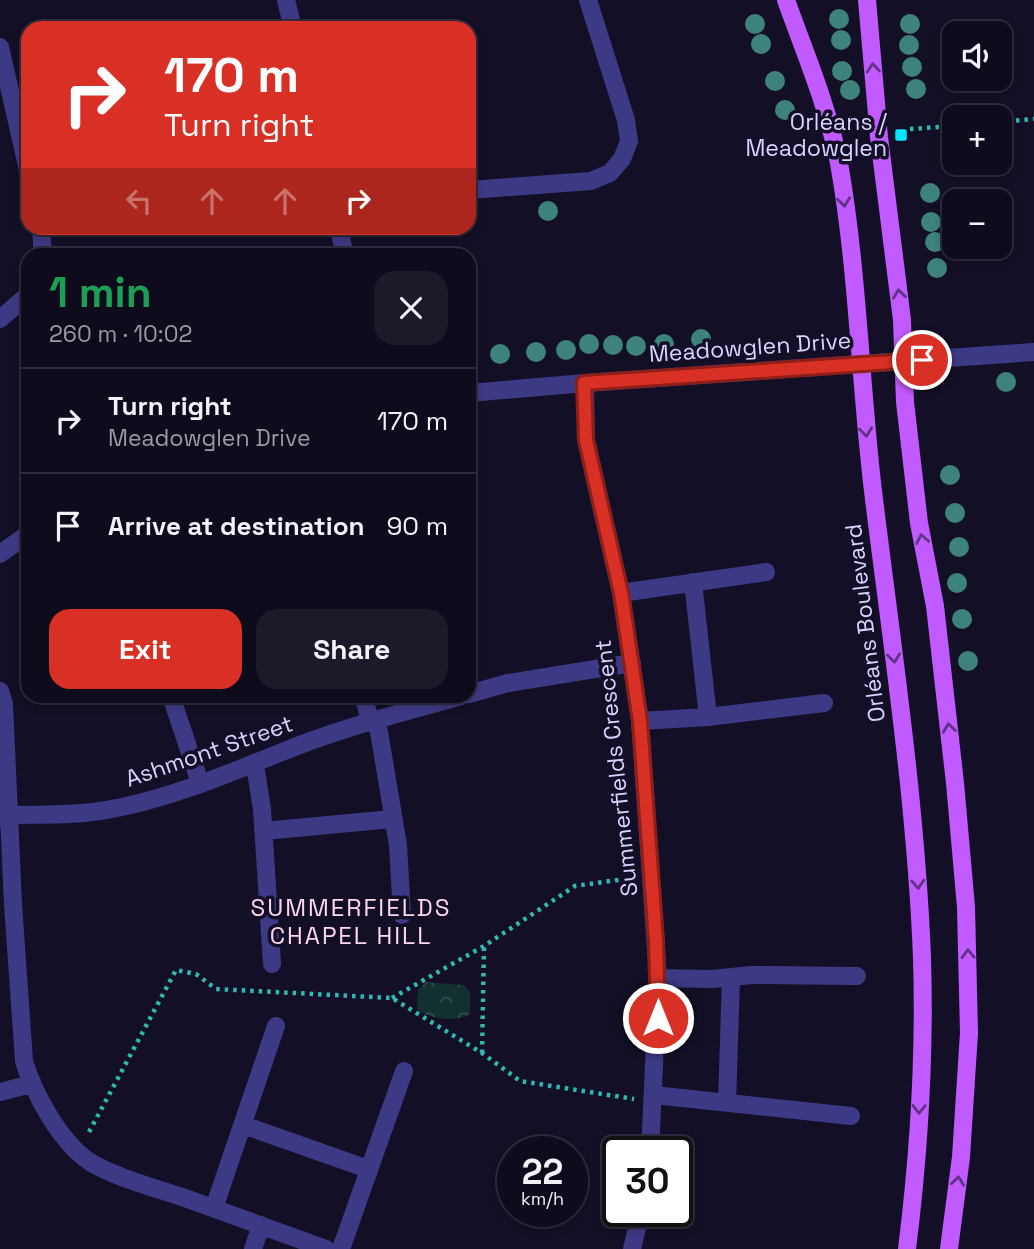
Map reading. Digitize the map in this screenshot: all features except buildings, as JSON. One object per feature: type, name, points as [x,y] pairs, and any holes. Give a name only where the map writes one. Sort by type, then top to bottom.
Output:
[{"type":"main road","name":"Orléans Boulevard","points":[[786,0],[839,163],[863,364],[863,406],[912,812],[922,956],[919,1139],[907,1249]]},
{"type":"main road","points":[[867,0],[879,137],[902,320],[905,402],[919,523],[935,606],[966,907],[969,1032],[961,1157],[949,1249]]},
{"type":"street","points":[[286,0],[291,21]]},
{"type":"street","points":[[476,189],[591,181],[610,173],[622,159],[629,141],[626,120],[588,0]]},
{"type":"street","points":[[0,47],[21,139]]},
{"type":"street","points":[[0,319],[21,301]]},
{"type":"street","name":"Meadowglen Drive","points":[[476,392],[1034,352]]},
{"type":"street","name":"Summerfields Crescent","points":[[584,383],[586,440],[621,593],[640,721],[658,978],[651,1136]]},
{"type":"street","points":[[0,554],[21,539]]},
{"type":"street","points":[[621,593],[766,572]]},
{"type":"street","points":[[693,582],[708,716]]},
{"type":"street","points":[[476,692],[508,683],[632,663]]},
{"type":"street","points":[[0,691],[4,704],[4,816],[24,1061],[31,1084],[46,1113],[78,1152],[91,1162],[144,1184],[326,1249]]},
{"type":"street","points":[[174,703],[200,783]]},
{"type":"street","points":[[366,703],[374,721],[398,845],[402,915]]},
{"type":"street","name":"Ashmont Street","points":[[4,816],[74,814],[152,801],[255,765],[283,751],[437,703]]},
{"type":"street","points":[[640,721],[824,703]]},
{"type":"street","points":[[255,765],[264,831],[272,964]]},
{"type":"street","points":[[264,831],[392,819]]},
{"type":"street","points":[[658,978],[857,976]]},
{"type":"street","points":[[727,1102],[731,978]]},
{"type":"street","points":[[214,1208],[276,1026]]},
{"type":"street","points":[[341,1249],[404,1070]]},
{"type":"street","points":[[0,1092],[31,1084]]},
{"type":"street","points":[[654,1099],[727,1102],[851,1116]]},
{"type":"street","points":[[243,1125],[368,1169]]},
{"type":"street","points":[[253,1249],[261,1225]]},
{"type":"street","points":[[632,1249],[638,1227]]},
{"type":"path","points":[[1012,121],[1034,120]]},
{"type":"path","points":[[910,129],[942,127]]},
{"type":"path","points":[[392,998],[484,946],[575,886],[652,877]]},
{"type":"path","points":[[482,1053],[484,946]]},
{"type":"path","points":[[78,1152],[176,970],[196,974],[216,989],[392,998],[482,1053],[520,1081],[654,1099]]},
{"type":"green space","points":[[426,982],[464,985],[470,992],[470,1014],[443,1019],[417,1009],[418,990]]},
{"type":"place","name":"Orléans / Meadowglen","points":[[901,135]]},
{"type":"district","name":"SUMMERFIELDS CHAPEL HILL","points":[[351,922]]},
{"type":"route","points":[[658,1018],[656,941],[640,721],[621,593],[586,440],[584,383],[922,360]]}]
